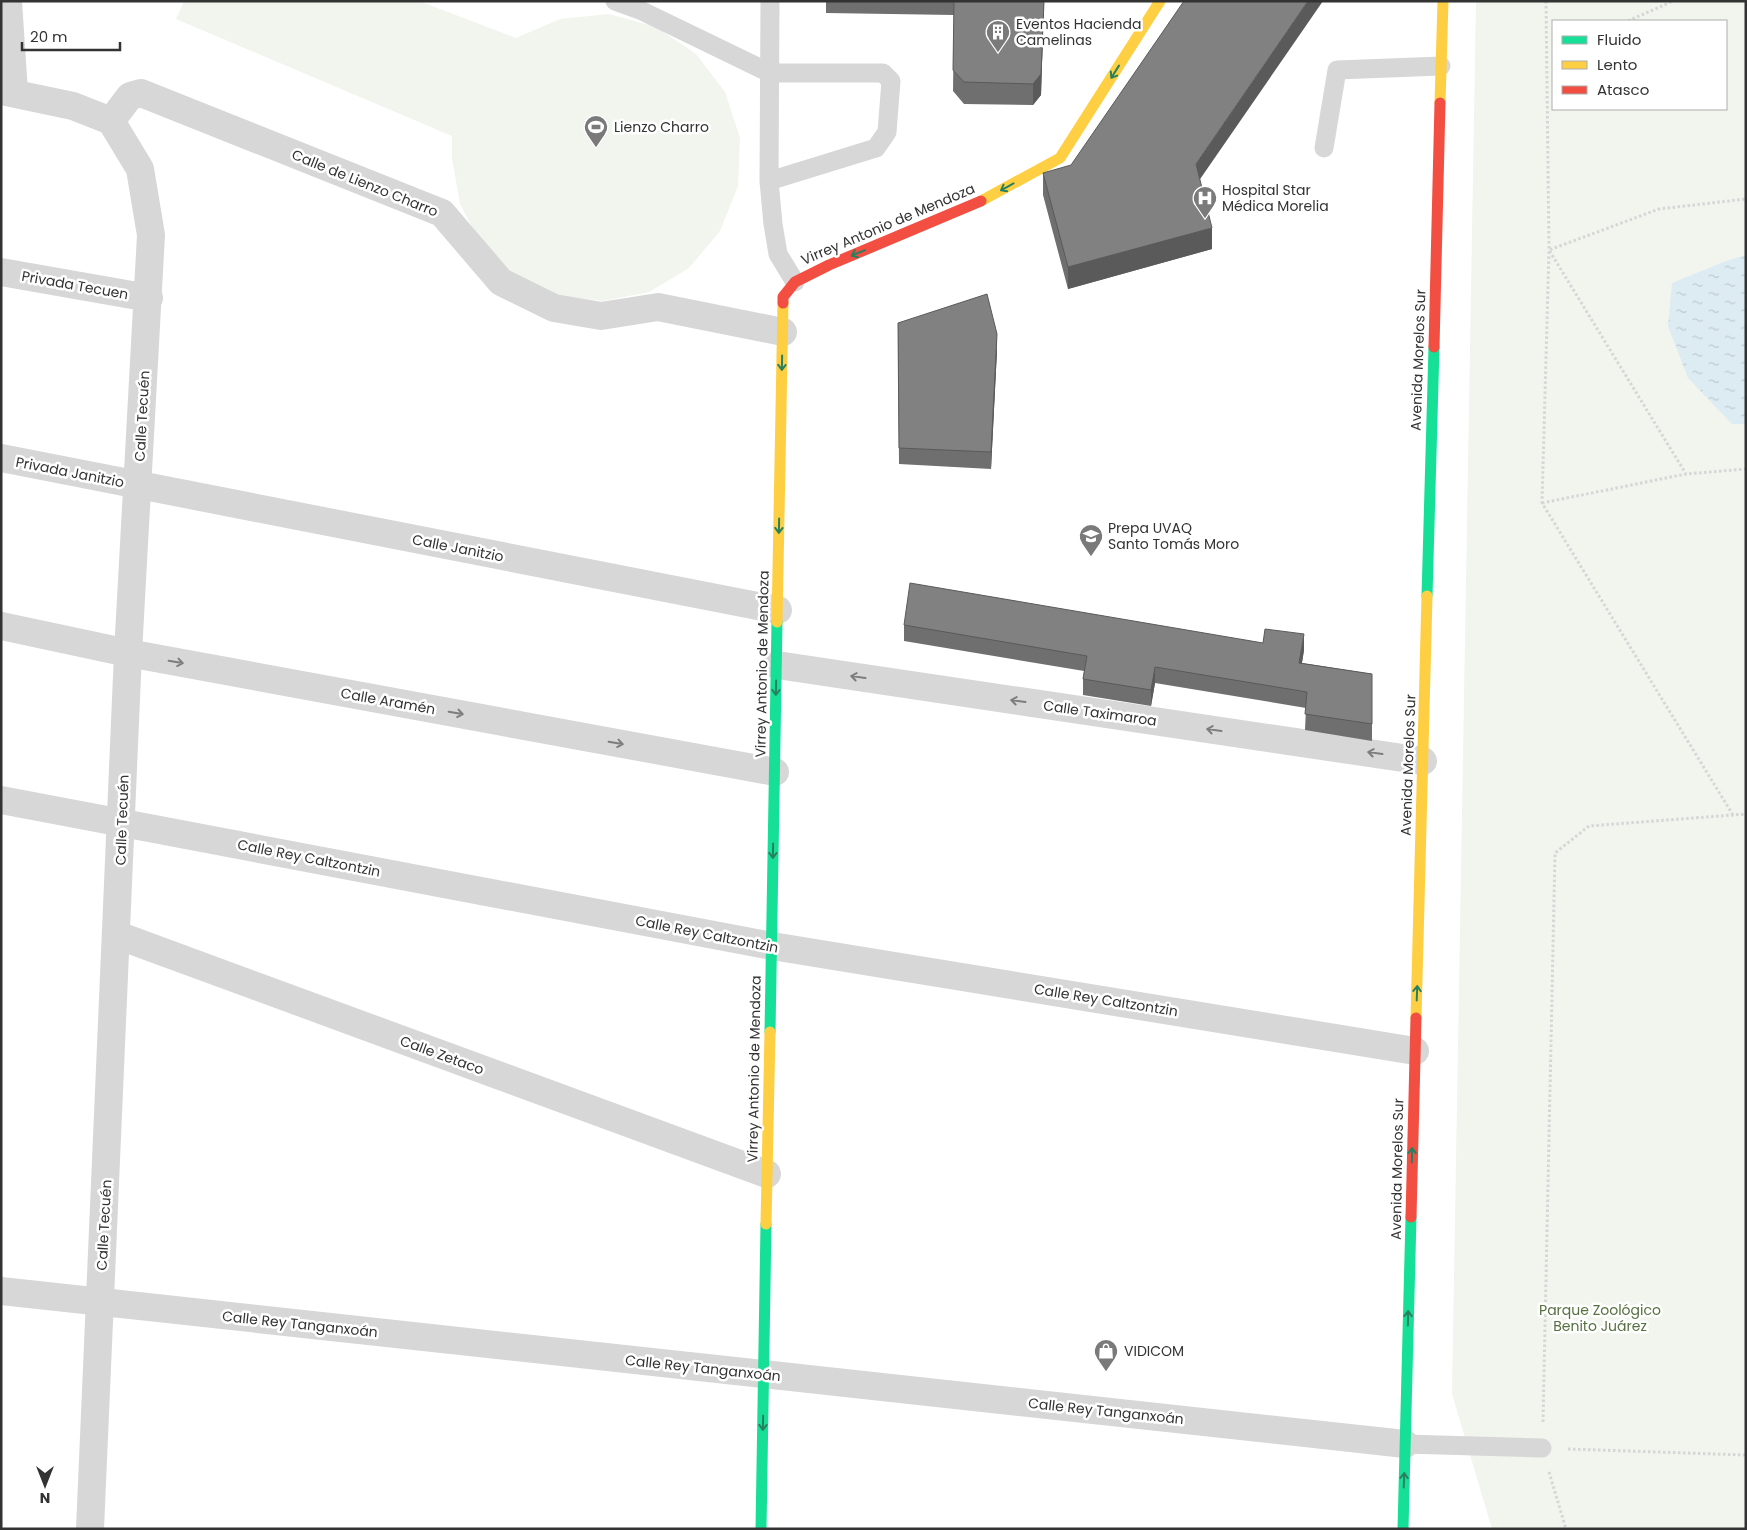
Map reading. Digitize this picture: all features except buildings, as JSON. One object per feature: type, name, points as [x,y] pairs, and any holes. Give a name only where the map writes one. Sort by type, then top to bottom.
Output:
[{"type":"street","points":[[8,1],[7,92],[73,106],[111,121]]},
{"type":"street","name":"Virrey Antonio de Mendoza","points":[[761,1529],[783,297],[795,282],[829,265],[977,203],[1060,158],[1160,1]]},
{"type":"street","name":"Avenida Morelos Sur","points":[[1403,1529],[1443,1]]},
{"type":"street","name":"Calle de Lienzo Charro","points":[[111,121],[130,96],[141,93],[442,214],[501,282],[554,308],[601,316],[658,307],[783,332]]},
{"type":"street","name":"Calle Tecuén","points":[[90,1529],[128,653],[139,486],[151,235],[140,169],[111,121]]},
{"type":"street","name":"Privada Tecuen","points":[[1,272],[148,298]]},
{"type":"street","name":"Privada Janitzio","points":[[1,458],[139,486]]},
{"type":"street","name":"Calle Janitzio","points":[[139,486],[778,610]]},
{"type":"street","name":"Calle Aramén","points":[[1,626],[128,653],[775,772]]},
{"type":"street","name":"Calle Taximaroa","points":[[777,665],[1423,760]]},
{"type":"street","name":"Calle Rey Caltzontzin","points":[[1,800],[772,946],[1415,1050]]},
{"type":"street","name":"Calle Zetaco","points":[[117,936],[768,1174]]},
{"type":"street","name":"Calle Rey Tanganxoán","points":[[1,1291],[1405,1444]]},
{"type":"lane","points":[[615,1],[640,6],[770,72],[883,73],[891,81],[887,132],[876,148],[769,180]]},
{"type":"lane","points":[[770,1],[769,180],[778,254],[795,282]]},
{"type":"lane","points":[[1324,148],[1337,70],[1441,66]]},
{"type":"lane","points":[[1405,1444],[1542,1448]]},
{"type":"path","points":[[1546,1],[1549,250],[1542,503],[1733,814]]},
{"type":"path","points":[[1630,20],[1673,1]]},
{"type":"path","points":[[1547,57],[1552,54]]},
{"type":"path","points":[[1549,250],[1659,209],[1746,199]]},
{"type":"path","points":[[1549,250],[1686,474]]},
{"type":"path","points":[[1542,503],[1686,474],[1746,469]]},
{"type":"path","points":[[1566,1529],[1542,1448],[1555,853],[1589,826],[1746,814]]},
{"type":"path","points":[[1542,1448],[1746,1455]]},
{"type":"green space","name":"Lienzo Charro","points":[[184,1],[419,1],[516,38],[560,19],[609,14],[656,27],[696,54],[725,92],[740,138],[738,186],[720,231],[689,268],[649,292],[603,301],[557,296],[515,276],[481,244],[460,204],[452,158],[452,136],[176,19]]},
{"type":"green space","name":"Parque Zoológico Benito Juárez","points":[[1476,1],[1746,1],[1746,1529],[1492,1529],[1452,1394]]},
{"type":"water","points":[[1746,255],[1746,424],[1732,424],[1688,378],[1668,326],[1672,283]]},
{"type":"traffic: fast","points":[[1427,596],[1434,347]]},
{"type":"traffic: fast","points":[[770,1032],[777,622]]},
{"type":"traffic: fast","points":[[1403,1529],[1411,1217]]},
{"type":"traffic: fast","points":[[761,1529],[766,1224]]},
{"type":"traffic: slow","points":[[981,201],[1060,158],[1160,1]]},
{"type":"traffic: slow","points":[[1440,103],[1443,1]]},
{"type":"traffic: slow","points":[[777,622],[783,303]]},
{"type":"traffic: slow","points":[[1416,1018],[1427,596]]},
{"type":"traffic: slow","points":[[766,1224],[770,1032]]},
{"type":"traffic: jam","points":[[1434,347],[1440,103]]},
{"type":"traffic: jam","points":[[783,303],[783,297],[795,282],[829,265],[981,201]]},
{"type":"traffic: jam","points":[[1411,1217],[1416,1018]]},
{"type":"place","name":"Eventos Hacienda Camelinas","points":[[998,53]]},
{"type":"place","name":"Lienzo Charro","points":[[596,148]]},
{"type":"place","name":"Hospital Star Médica Morelia","points":[[1205,219]]},
{"type":"place","name":"Prepa UVAQ Santo Tomás Moro","points":[[1091,557]]},
{"type":"place","name":"VIDICOM","points":[[1106,1372]]}]
